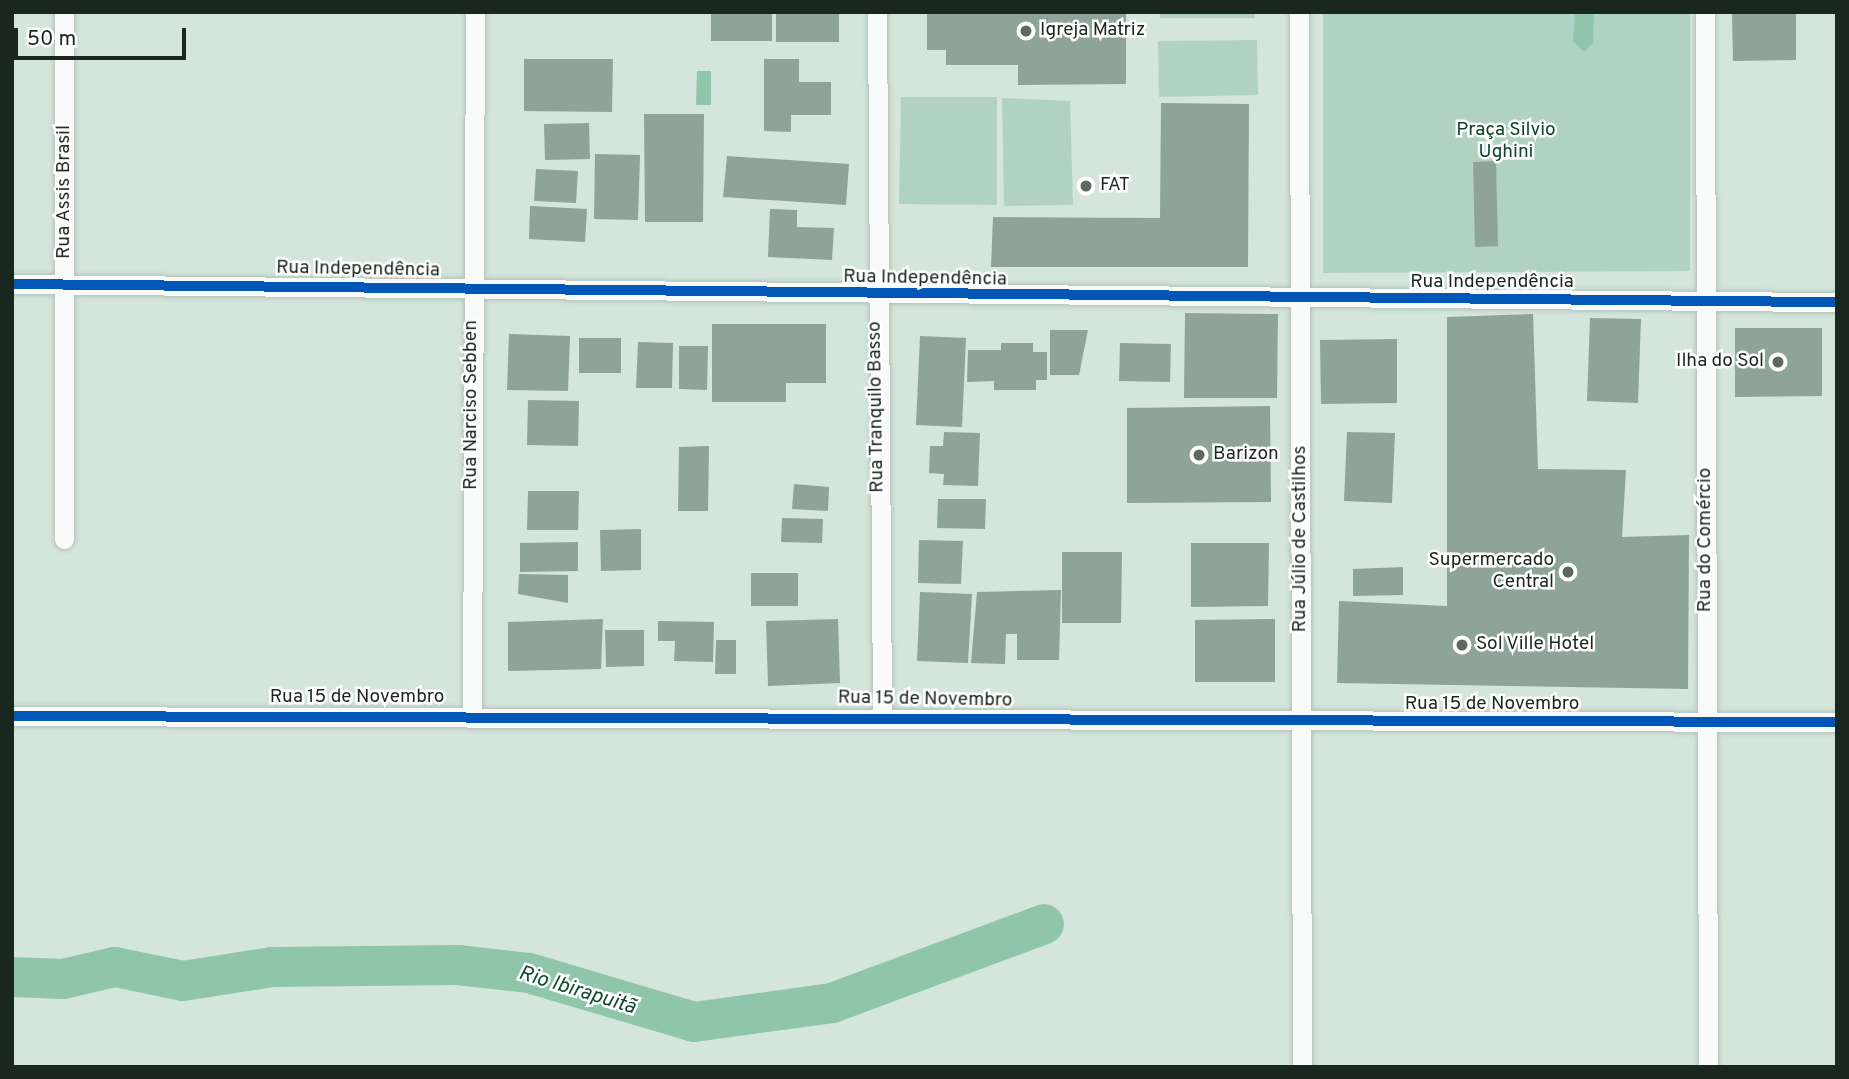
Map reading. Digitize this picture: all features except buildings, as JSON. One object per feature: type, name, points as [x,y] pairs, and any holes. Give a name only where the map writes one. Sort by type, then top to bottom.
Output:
[{"type":"street","name":"Rua Assis Brasil","points":[[64,12],[64,539]]},
{"type":"street","name":"Rua Narciso Sebben","points":[[472,715],[475,12]]},
{"type":"street","name":"Rua Tranquilo Basso","points":[[877,12],[875,296],[882,717]]},
{"type":"street","name":"Rua Júlio de Castilhos","points":[[1299,12],[1302,1067]]},
{"type":"street","name":"Rua do Comércio","points":[[1705,12],[1708,1067]]},
{"type":"street","name":"Rua Independência","points":[[12,284],[875,296],[1837,302]]},
{"type":"street","name":"Rua 15 de Novembro","points":[[12,716],[472,715],[1301,722],[1837,722]]},
{"type":"green space","points":[[1160,12],[1255,12],[1255,18],[1160,18]]},
{"type":"green space","name":"Praça Silvio Ughini","points":[[1323,12],[1690,12],[1690,271],[1323,273]]},
{"type":"green space","points":[[1257,40],[1258,95],[1159,97],[1158,41]]},
{"type":"green space","points":[[901,97],[997,97],[997,205],[899,204]]},
{"type":"green space","points":[[1002,98],[1070,101],[1073,205],[1004,206]]},
{"type":"shaded area","points":[[1575,12],[1594,12],[1593,43],[1584,51],[1573,42]]},
{"type":"shaded area","points":[[697,71],[711,71],[711,105],[696,105]]},
{"type":"waterway","name":"Rio Ibirapuitã","points":[[12,977],[63,979],[115,967],[183,981],[272,967],[458,965],[529,973],[694,1022],[832,1003],[1044,924]]},
{"type":"cycle path","points":[[12,284],[1837,302]]},
{"type":"cycle path","points":[[12,716],[1837,722]]},
{"type":"place","name":"Igreja Matriz","points":[[1026,31]]},
{"type":"place","name":"FAT","points":[[1086,186]]},
{"type":"place","name":"Ilha do Sol","points":[[1778,362]]},
{"type":"place","name":"Barizon","points":[[1199,455]]},
{"type":"place","name":"Supermercado Central","points":[[1568,572]]},
{"type":"place","name":"Sol Ville Hotel","points":[[1462,645]]}]
